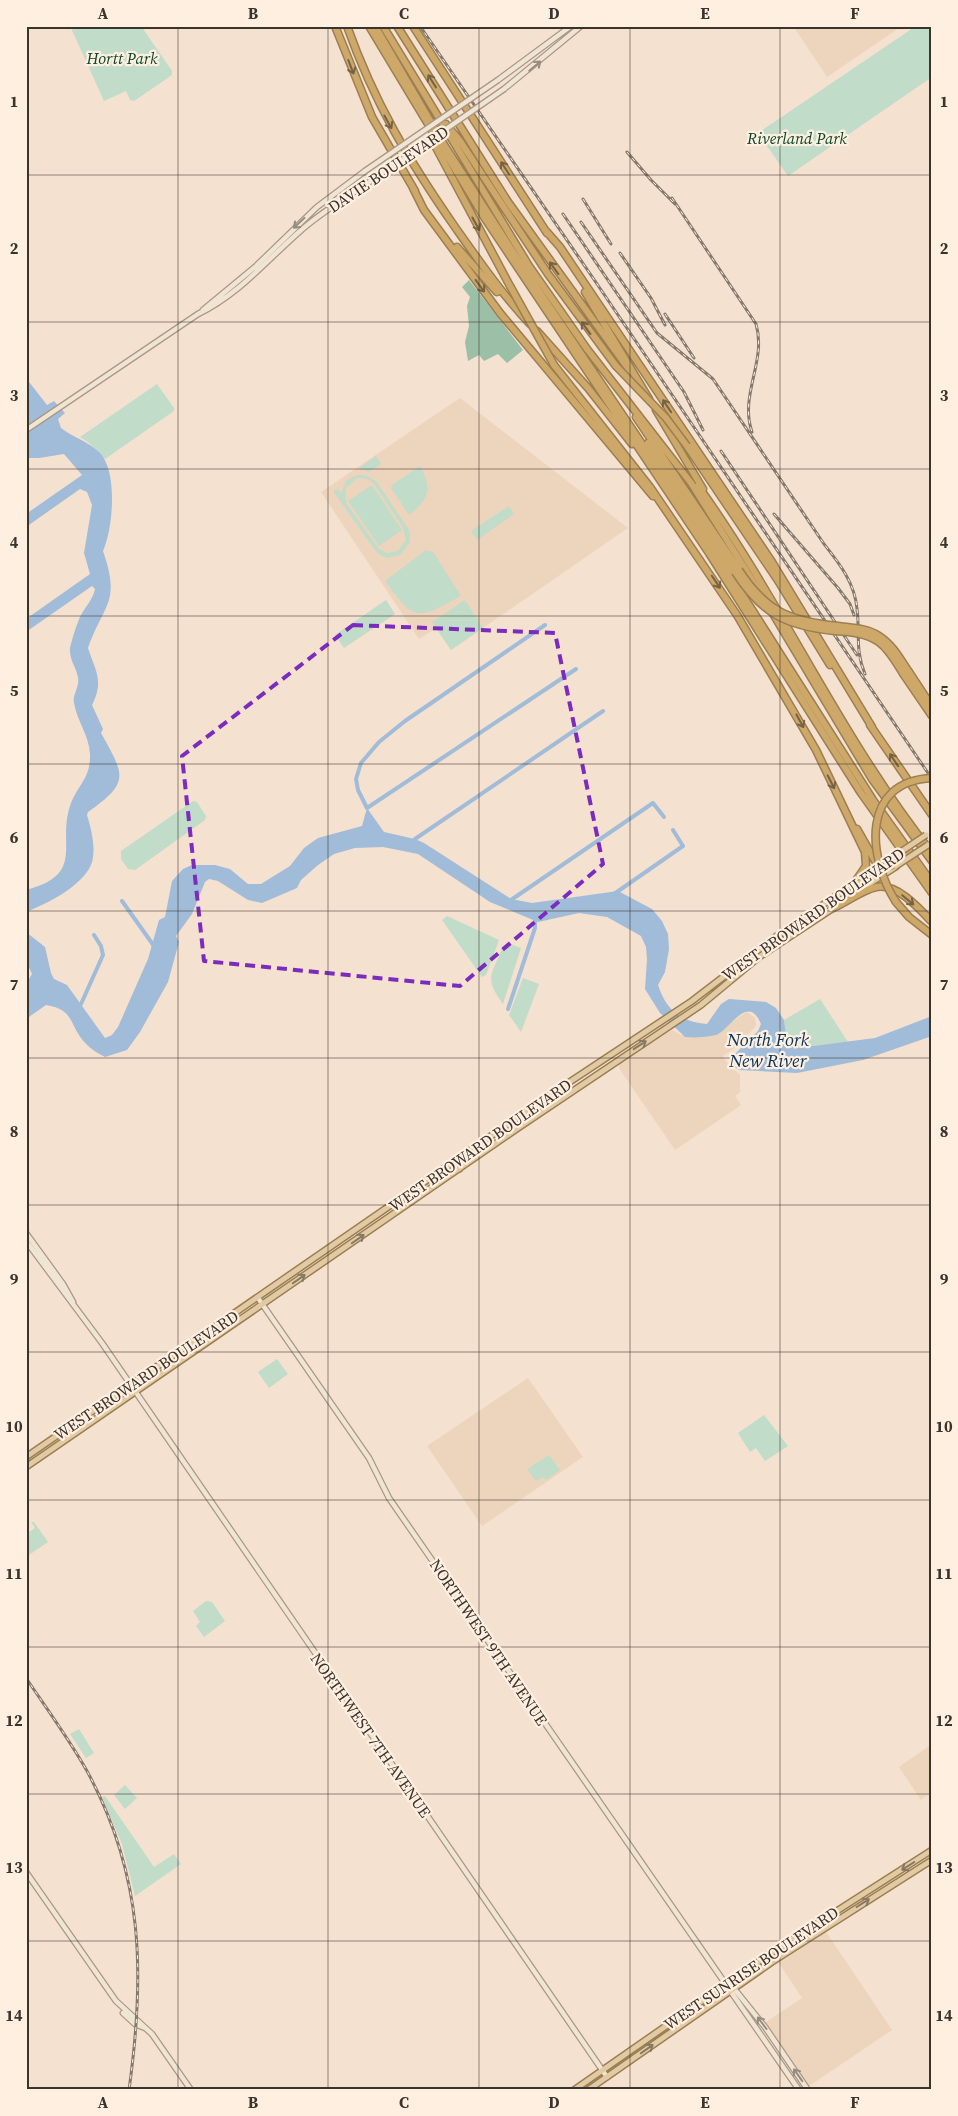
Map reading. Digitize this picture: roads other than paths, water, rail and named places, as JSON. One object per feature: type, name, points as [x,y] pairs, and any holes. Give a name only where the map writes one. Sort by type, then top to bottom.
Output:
[{"type":"highway","points":[[335,26],[372,117],[424,210],[500,313],[688,542]]},
{"type":"highway","points":[[345,26],[361,65],[408,156],[492,279],[524,318]]},
{"type":"highway","points":[[370,26],[423,118],[514,264],[731,586],[857,788],[932,893]]},
{"type":"highway","points":[[375,26],[452,156],[524,269],[610,394],[728,572],[866,790],[932,883]]},
{"type":"highway","points":[[385,26],[512,232],[554,295],[712,506]]},
{"type":"highway","points":[[385,26],[508,234],[595,359],[737,571],[751,596],[778,617],[806,628],[869,636],[884,646],[932,707]]},
{"type":"highway","points":[[397,26],[470,144],[544,254],[645,392]]},
{"type":"highway","points":[[401,26],[416,56]]},
{"type":"highway","points":[[413,26],[604,321],[712,506],[756,574],[877,777],[932,853]]},
{"type":"highway","points":[[423,118],[436,149],[554,364],[647,483],[737,615],[777,681],[847,813],[878,866],[886,868],[896,866]]},
{"type":"highway","points":[[446,124],[460,141],[544,268],[616,366],[666,418],[687,446],[773,573],[834,671],[932,815]]},
{"type":"highway","points":[[413,188],[466,258],[588,388],[656,474]]},
{"type":"highway","points":[[546,231],[560,247],[772,562],[872,727]]},
{"type":"highway","points":[[595,359],[662,444],[703,501],[866,768],[932,861]]},
{"type":"highway","points":[[610,394],[666,469],[737,571]]},
{"type":"highway","points":[[907,674],[932,716]]},
{"type":"highway","points":[[932,778],[914,780],[899,788],[885,801],[878,816],[875,836],[876,856],[882,876],[896,902],[909,917],[932,935]]},
{"type":"highway","points":[[847,813],[867,861],[863,873],[857,879]]},
{"type":"highway","points":[[833,908],[870,889],[884,887],[901,894],[932,922]]},
{"type":"main road","name":"DAVIE BOULEVARD","points":[[26,430],[198,314],[261,261],[310,213],[365,171],[498,80],[571,26]]},
{"type":"main road","name":"DAVIE BOULEVARD","points":[[198,314],[221,302],[255,275],[308,224],[504,90],[581,26]]},
{"type":"main road","points":[[221,302],[229,289]]},
{"type":"main road","name":"WEST BROWARD BOULEVARD","points":[[26,1457],[520,1116],[681,1009],[756,951],[857,879],[930,837]]},
{"type":"main road","name":"WEST BROWARD BOULEVARD","points":[[26,1467],[490,1147],[686,1015],[760,957],[896,866],[930,837]]},
{"type":"main road","points":[[701,1004],[704,998],[731,977],[731,971]]},
{"type":"main road","points":[[490,1147],[492,1140],[517,1122],[520,1116]]},
{"type":"main road","points":[[459,1169],[458,1164],[478,1151],[483,1142]]},
{"type":"main road","points":[[26,1233],[63,1284],[73,1303]]},
{"type":"main road","points":[[26,1241],[73,1303]]},
{"type":"main road","name":"NORTHWEST 9TH AVENUE","points":[[258,1298],[369,1458],[389,1498],[726,1983],[808,2090]]},
{"type":"main road","name":"NORTHWEST 7TH AVENUE","points":[[73,1303],[607,2077]]},
{"type":"main road","name":"WEST SUNRISE BOULEVARD","points":[[574,2090],[726,1983],[932,1850]]},
{"type":"main road","name":"WEST SUNRISE BOULEVARD","points":[[588,2090],[732,1989],[830,1924],[932,1860]]},
{"type":"main road","points":[[26,1872],[123,2014],[135,2024],[146,2028],[191,2090]]},
{"type":"main road","points":[[830,1924],[835,1911]]},
{"type":"main road","name":"NORTHWEST 9TH AVENUE","points":[[732,1989],[799,2090]]},
{"type":"water","points":[[26,378],[47,405],[54,401],[65,413],[58,419],[61,428],[91,445],[100,453],[106,462],[109,473],[112,501],[111,515],[103,551],[108,568],[110,593],[105,611],[88,648],[98,676],[98,689],[92,705],[103,729],[101,733],[119,769],[119,777],[117,785],[111,793],[88,812],[93,857],[85,875],[56,898],[26,912],[26,890],[45,883],[56,876],[63,867],[66,857],[67,820],[70,806],[86,776],[90,763],[89,747],[74,703],[78,681],[70,648],[79,618],[95,589],[92,586],[26,632],[26,619],[90,574],[84,553],[92,505],[87,492],[80,489],[26,527],[26,514],[82,475],[64,454],[26,458]]},
{"type":"water","name":"North Fork New River","points":[[367,808],[384,832],[424,843],[511,899],[532,903],[618,891],[652,909],[662,921],[668,934],[669,949],[665,972],[658,985],[661,994],[670,1008],[689,1021],[707,1024],[721,1004],[729,999],[766,1002],[776,1008],[784,1020],[787,1042],[798,1048],[875,1038],[932,1016],[932,1036],[863,1060],[797,1073],[740,1070],[732,1066],[730,1059],[758,1031],[761,1024],[756,1015],[744,1012],[716,1035],[685,1037],[660,1013],[645,989],[647,959],[646,947],[641,936],[607,917],[579,913],[538,922],[490,902],[418,854],[383,847],[355,848],[334,854],[301,880],[297,888],[262,903],[248,900],[218,881],[209,879],[205,882],[192,914],[176,936],[179,942],[168,982],[140,1032],[127,1050],[105,1057],[98,1053],[81,1038],[69,1017],[61,1009],[46,1005],[26,1019],[26,984],[32,974],[26,961],[26,932],[45,947],[54,979],[67,985],[105,1038],[112,1035],[118,1027],[148,959],[159,920],[165,917],[172,881],[183,869],[192,865],[215,865],[230,869],[248,884],[261,884],[290,866],[304,848],[318,838],[362,826]]},
{"type":"waterway","points":[[545,625],[405,721],[379,742],[361,763],[356,779],[358,790],[367,808],[576,669]]},
{"type":"waterway","points":[[415,839],[603,711]]},
{"type":"waterway","points":[[508,902],[653,803],[664,817]]},
{"type":"waterway","points":[[614,894],[683,846],[673,830]]},
{"type":"waterway","points":[[122,901],[154,946]]},
{"type":"waterway","points":[[508,1009],[535,928],[535,918]]},
{"type":"waterway","points":[[81,1004],[103,955],[101,946],[94,935]]},
{"type":"railway","points":[[420,26],[932,779]]},
{"type":"railway","points":[[627,152],[675,204]]},
{"type":"railway","points":[[672,198],[756,324],[758,351],[749,405],[752,432]]},
{"type":"railway","points":[[583,199],[611,244]]},
{"type":"railway","points":[[563,214],[684,392],[703,430]]},
{"type":"railway","points":[[581,222],[657,333],[713,379],[824,544],[841,566],[850,582],[856,600],[859,649],[865,674]]},
{"type":"railway","points":[[620,253],[651,298],[665,325]]},
{"type":"railway","points":[[665,314],[694,358]]},
{"type":"railway","points":[[721,451],[857,655]]},
{"type":"railway","points":[[774,514],[838,588],[850,604],[854,615]]},
{"type":"railway","points":[[26,1678],[87,1771],[106,1810],[120,1849],[130,1888],[138,1966],[134,2048],[129,2090]]},
{"type":"park label","name":"Hortt Park","points":[[122,58]]},
{"type":"park label","name":"Riverland Park","points":[[797,138]]}]
